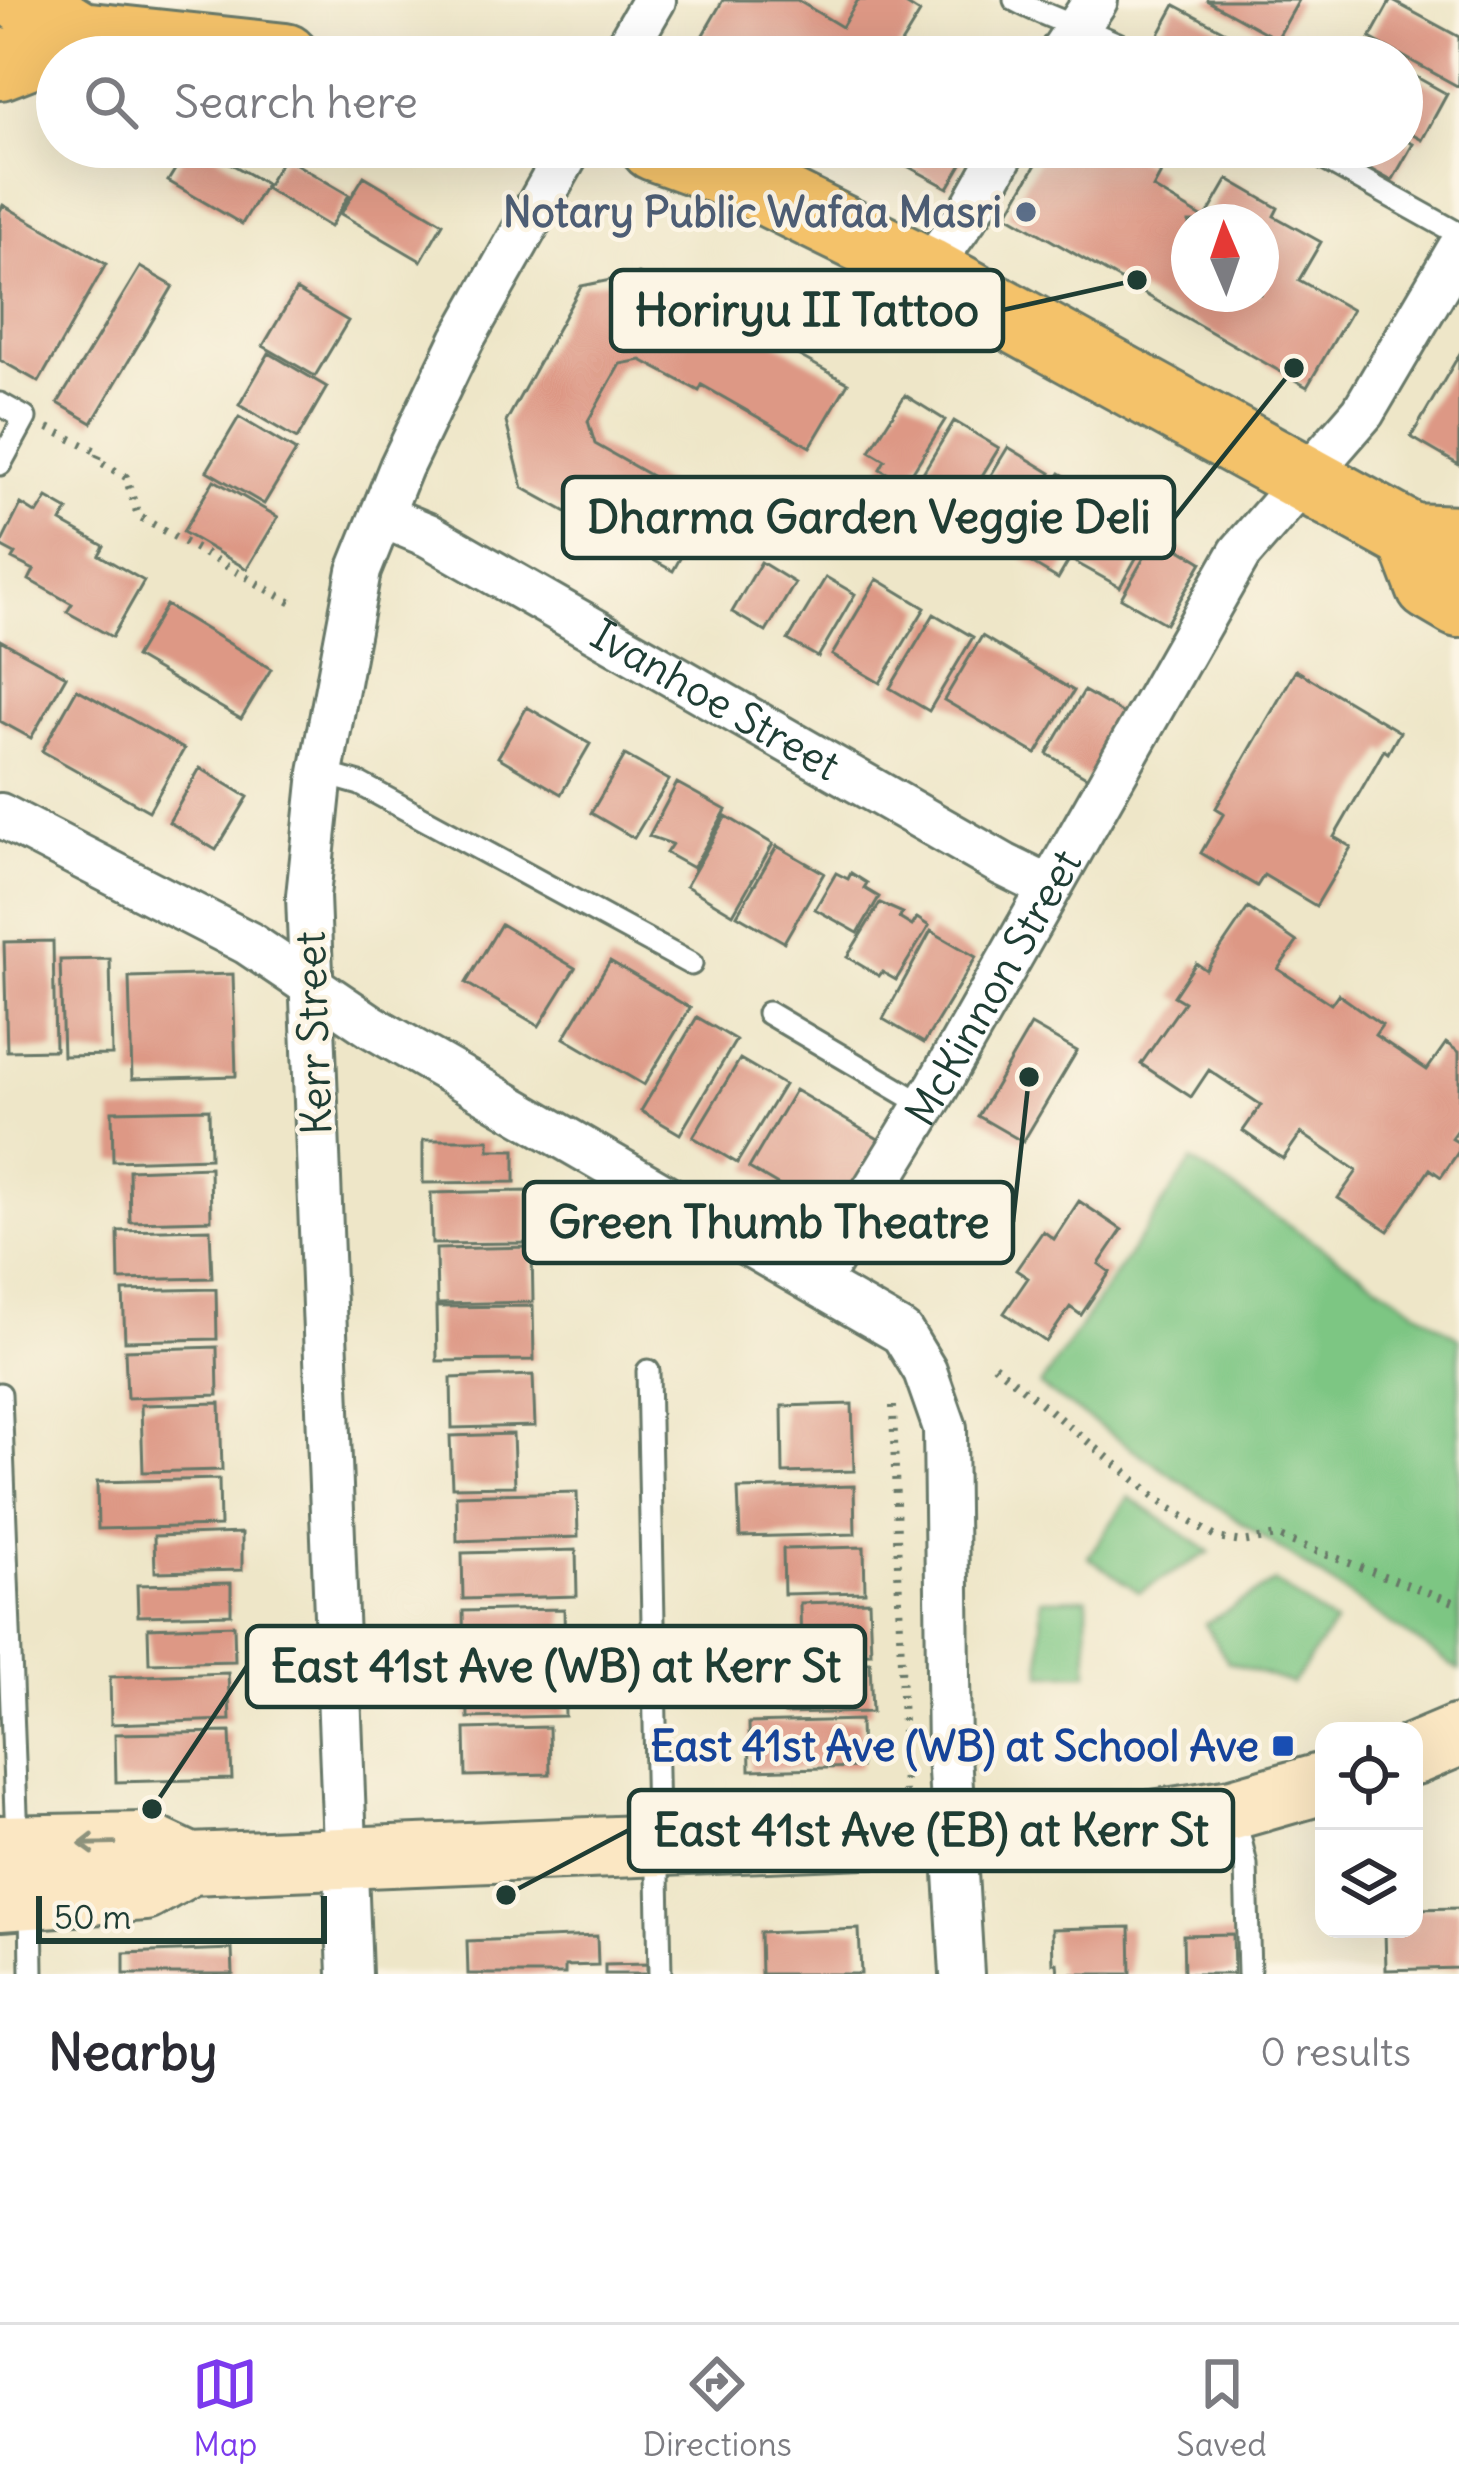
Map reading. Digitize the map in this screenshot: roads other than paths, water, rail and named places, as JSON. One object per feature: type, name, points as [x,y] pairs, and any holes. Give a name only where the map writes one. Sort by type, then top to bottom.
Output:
[{"type":"main road","points":[[23,0],[83,18],[176,36]]},
{"type":"main road","points":[[52,36],[83,18]]},
{"type":"main road","points":[[0,66],[36,45]]},
{"type":"main road","points":[[712,168],[927,271],[1305,477],[1435,538],[1430,587],[1459,604]]},
{"type":"main road","points":[[1423,1750],[1459,1736]]},
{"type":"main road","points":[[12,1873],[145,1890],[190,1864],[1114,1827],[1232,1809],[1315,1786]]},
{"type":"street","points":[[633,36],[654,0]]},
{"type":"street","name":"Kerr Street","points":[[350,1974],[308,896],[322,772],[359,571],[401,466],[462,340],[559,168]]},
{"type":"street","points":[[927,271],[994,168]]},
{"type":"street","name":"McKinnon Street","points":[[818,1281],[926,1106],[1124,765],[1240,553],[1363,412],[1459,249]]},
{"type":"street","name":"Ivanhoe Street","points":[[382,516],[428,535],[1004,866],[1049,887]]},
{"type":"street","points":[[0,815],[248,943],[371,1026],[902,1333],[925,1371],[945,1427],[953,1836],[962,1974]]},
{"type":"lane","points":[[1015,0],[1077,28]]},
{"type":"lane","points":[[1341,168],[1459,234]]},
{"type":"lane","points":[[0,404],[25,418],[0,464]]},
{"type":"lane","points":[[322,772],[360,784],[691,964]]},
{"type":"lane","points":[[767,1013],[926,1106]]},
{"type":"lane","points":[[648,1371],[660,1974]]},
{"type":"lane","points":[[0,1394],[12,1873],[32,1974]]},
{"type":"lane","points":[[1232,1809],[1246,1864],[1249,1974]]},
{"type":"place","name":"Notary Public Wafaa Masri","points":[[1026,212]]},
{"type":"place","name":"Horiryu II Tattoo","points":[[1137,280]]},
{"type":"place","name":"Dharma Garden Veggie Deli","points":[[1294,368]]},
{"type":"place","name":"Green Thumb Theatre","points":[[1029,1077]]},
{"type":"place","name":"East 41st Ave (WB) at School Ave","points":[[1283,1746]]},
{"type":"place","name":"East 41st Ave (WB) at Kerr St","points":[[152,1809]]},
{"type":"place","name":"East 41st Ave (EB) at Kerr St","points":[[506,1895]]}]
